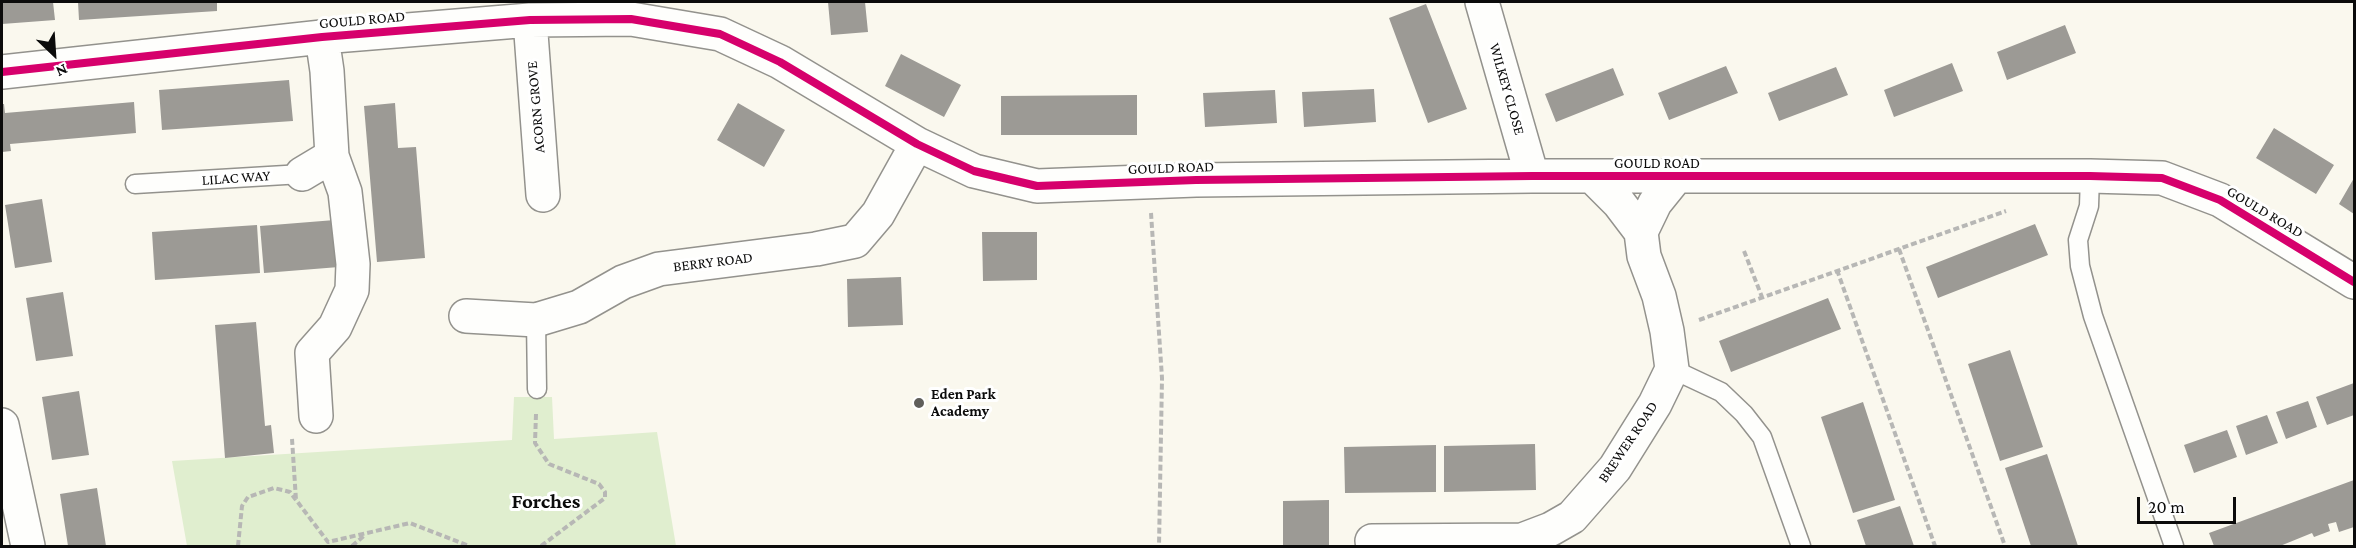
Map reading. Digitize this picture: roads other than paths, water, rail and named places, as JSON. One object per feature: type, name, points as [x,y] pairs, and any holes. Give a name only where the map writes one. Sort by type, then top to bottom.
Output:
[{"type":"street","name":"WILKEY CLOSE","points":[[1482,2],[1532,176]]},
{"type":"street","name":"GOULD ROAD","points":[[2,72],[322,37],[530,20],[631,19],[720,34],[780,62],[917,144],[974,171],[1037,186],[1532,176],[2162,178],[2220,200],[2355,282]]},
{"type":"street","name":"ACORN GROVE","points":[[530,20],[543,195]]},
{"type":"street","points":[[316,416],[312,353],[335,327],[352,290],[354,264],[345,192],[332,156],[327,70],[322,37]]},
{"type":"street","name":"BERRY ROAD","points":[[466,316],[536,320],[579,306],[623,282],[659,269],[816,249],[855,241],[878,214],[917,144]]},
{"type":"street","name":"LILAC WAY","points":[[302,174],[332,156]]},
{"type":"street","points":[[1592,176],[1641,232],[1644,256],[1659,296],[1667,331],[1672,369]]},
{"type":"street","points":[[1641,232],[1655,203],[1676,177]]},
{"type":"street","name":"BREWER ROAD","points":[[1372,541],[1522,540],[1551,530],[1572,517],[1615,468],[1655,405],[1672,369]]},
{"type":"street","points":[[2,425],[27,546]]},
{"type":"lane","name":"LILAC WAY","points":[[135,184],[302,174]]},
{"type":"lane","points":[[2090,176],[2089,206],[2078,240],[2080,266],[2092,316],[2174,546]]},
{"type":"lane","points":[[536,320],[537,389]]},
{"type":"lane","points":[[1672,369],[1720,392],[1744,414],[1762,437],[1801,546]]},
{"type":"place","name":"Eden Park Academy","points":[[919,403]]},
{"type":"district","name":"Forches","points":[[546,502]]}]
